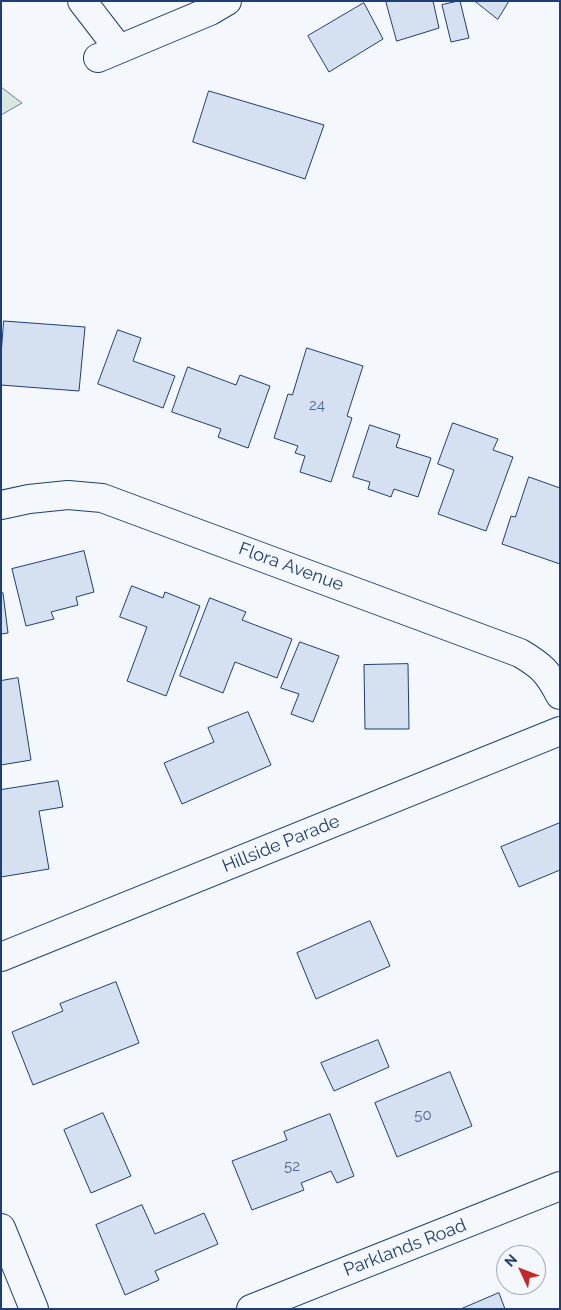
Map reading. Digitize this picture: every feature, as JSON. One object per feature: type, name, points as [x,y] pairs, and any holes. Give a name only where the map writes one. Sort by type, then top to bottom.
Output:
[{"type":"street","points":[[82,1],[108,54],[228,1]]},
{"type":"street","name":"Flora Avenue","points":[[1,505],[29,499],[68,495],[102,498],[520,653],[537,663],[550,676],[560,694]]},
{"type":"street","name":"Hillside Parade","points":[[1,957],[560,732]]},
{"type":"street","name":"Parklands Road","points":[[251,1309],[560,1186]]},
{"type":"street","points":[[1,1228],[34,1309]]},
{"type":"shaded area","points":[[1,87],[22,103],[1,115]]},
{"type":"building","points":[[386,1],[433,1],[439,28],[397,41]]},
{"type":"building","points":[[460,1],[469,38],[451,42],[442,5]]},
{"type":"building","points":[[475,1],[509,1],[498,19]]},
{"type":"building","points":[[364,3],[383,39],[329,72],[308,36]]},
{"type":"building","points":[[209,91],[324,125],[305,179],[193,142]]},
{"type":"building","points":[[4,321],[85,327],[79,391],[1,385]]},
{"type":"building","points":[[118,330],[141,338],[133,361],[175,376],[163,408],[98,384]]},
{"type":"building","points":[[307,348],[363,366],[347,416],[352,418],[331,482],[300,472],[305,456],[295,453],[298,446],[274,438],[288,394],[292,395]]},
{"type":"building","points":[[188,367],[236,385],[240,375],[270,386],[248,448],[218,437],[221,429],[172,412]]},
{"type":"building","points":[[453,423],[498,439],[493,450],[513,457],[486,531],[438,514],[454,470],[438,464]]},
{"type":"building","points":[[370,425],[400,435],[396,447],[431,458],[418,497],[394,489],[391,497],[368,489],[370,482],[353,477]]},
{"type":"building","points":[[529,477],[560,488],[560,564],[502,544],[511,516],[515,517]]},
{"type":"building","points":[[84,551],[94,592],[76,597],[78,605],[51,612],[54,619],[26,626],[12,569]]},
{"type":"building","points":[[132,586],[163,598],[165,592],[200,606],[166,696],[127,681],[147,627],[120,617]]},
{"type":"building","points":[[3,593],[8,633],[1,634],[1,594]]},
{"type":"building","points":[[210,598],[246,612],[242,620],[292,639],[277,678],[235,662],[223,693],[180,676]]},
{"type":"building","points":[[300,642],[339,656],[313,722],[291,714],[299,694],[281,688]]},
{"type":"building","points":[[408,664],[409,729],[365,729],[364,665]]},
{"type":"building","points":[[18,678],[31,760],[1,765],[1,681]]},
{"type":"building","points":[[248,712],[271,765],[182,804],[164,763],[214,742],[208,728]]},
{"type":"building","points":[[58,781],[63,807],[39,811],[49,869],[1,877],[1,790]]},
{"type":"building","points":[[560,823],[560,870],[519,887],[501,847]]},
{"type":"building","points":[[370,921],[390,966],[316,999],[297,953]]},
{"type":"building","points":[[116,982],[139,1043],[33,1085],[12,1032],[63,1011],[60,1004]]},
{"type":"building","points":[[378,1040],[389,1067],[334,1091],[321,1063]]},
{"type":"building","points":[[450,1072],[472,1126],[397,1157],[375,1103]]},
{"type":"building","points":[[103,1113],[131,1176],[91,1193],[64,1130]]},
{"type":"building","points":[[330,1114],[354,1176],[337,1183],[331,1171],[301,1183],[304,1190],[252,1210],[232,1161],[287,1140],[284,1132]]},
{"type":"building","points":[[142,1205],[155,1234],[204,1213],[218,1244],[155,1271],[159,1280],[125,1295],[96,1225]]},
{"type":"building","points":[[496,1294],[500,1295],[505,1309],[461,1309]]}]
